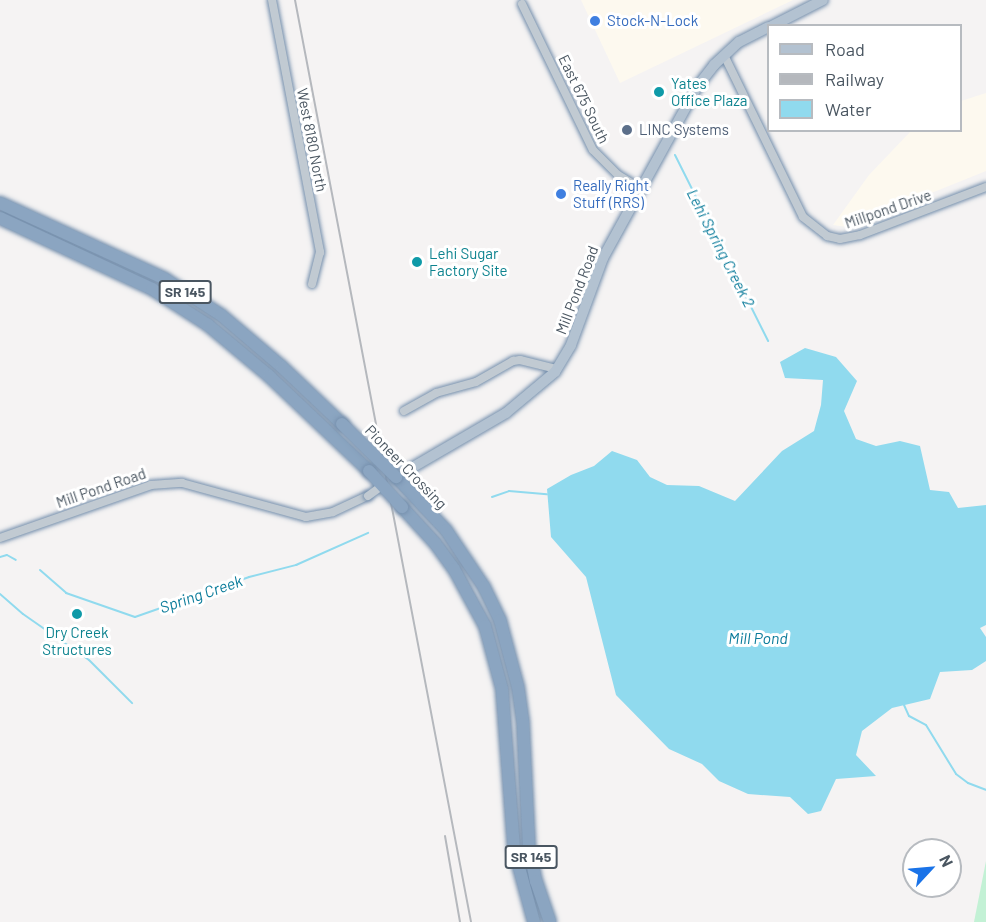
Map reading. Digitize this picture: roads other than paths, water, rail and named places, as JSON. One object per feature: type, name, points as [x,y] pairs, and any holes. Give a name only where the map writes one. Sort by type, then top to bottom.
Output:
[{"type":"highway","name":"Pioneer Crossing","points":[[0,202],[165,279],[220,315],[282,367],[342,424],[446,530],[484,587],[500,620],[512,656],[523,724],[529,846],[536,881],[550,922]]},
{"type":"highway","name":"Pioneer Crossing","points":[[0,218],[162,295],[208,325],[269,376],[382,486],[435,543],[471,597],[485,626],[495,660],[502,689],[514,849],[534,922]]},
{"type":"main road","name":"Mill Pond Road","points":[[774,24],[823,0]]},
{"type":"main road","name":"Mill Pond Road","points":[[396,477],[506,413],[534,393],[557,369],[571,345],[603,258],[697,87],[724,55],[739,42],[767,28]]},
{"type":"street","name":"West 8180 North","points":[[272,0],[320,252],[312,284]]},
{"type":"street","name":"East 675 South","points":[[522,4],[593,150],[618,175],[641,189]]},
{"type":"street","name":"Millpond Drive","points":[[724,55],[803,217],[827,236],[840,239],[860,235],[986,187]]},
{"type":"street","points":[[404,411],[436,393],[476,382],[513,361],[520,360],[557,369]]},
{"type":"street","name":"Mill Pond Road","points":[[0,538],[152,485],[182,483],[306,517],[333,512],[368,496],[382,486]]},
{"type":"water","name":"Mill Pond","points":[[805,348],[836,357],[857,381],[844,411],[856,439],[876,446],[900,441],[920,446],[930,490],[949,492],[958,508],[986,505],[986,625],[980,628],[986,637],[986,661],[972,670],[940,672],[930,699],[892,708],[862,731],[856,755],[876,776],[836,779],[821,811],[808,814],[790,797],[748,794],[719,781],[702,764],[669,749],[616,695],[586,577],[551,537],[547,489],[571,475],[594,466],[612,451],[637,460],[650,477],[667,485],[699,486],[735,501],[782,451],[814,431],[821,405],[823,380],[785,378],[780,362]]},
{"type":"waterway","name":"Lehi Spring Creek 2","points":[[675,155],[768,341]]},
{"type":"waterway","name":"Spring Creek","points":[[492,497],[509,491],[547,494]]},
{"type":"waterway","name":"Spring Creek","points":[[40,570],[66,593],[135,617],[249,577],[296,565],[368,533]]},
{"type":"waterway","name":"Spring Creek","points":[[0,557],[7,555],[16,560]]},
{"type":"waterway","points":[[0,594],[23,614],[89,660],[132,703]]},
{"type":"waterway","points":[[904,705],[909,716],[926,725],[956,774],[968,783],[986,790]]},
{"type":"railway","points":[[295,0],[471,922]]},
{"type":"railway","points":[[445,836],[460,922]]},
{"type":"place","name":"Stock-N-Lock","points":[[595,21]]},
{"type":"place","name":"Yates Office Plaza","points":[[659,92]]},
{"type":"place","name":"LINC Systems","points":[[627,130]]},
{"type":"place","name":"Really Right Stuff (RRS)","points":[[561,194]]},
{"type":"place","name":"Lehi Sugar Factory Site","points":[[417,262]]},
{"type":"place","name":"Dry Creek Structures","points":[[77,614]]}]
